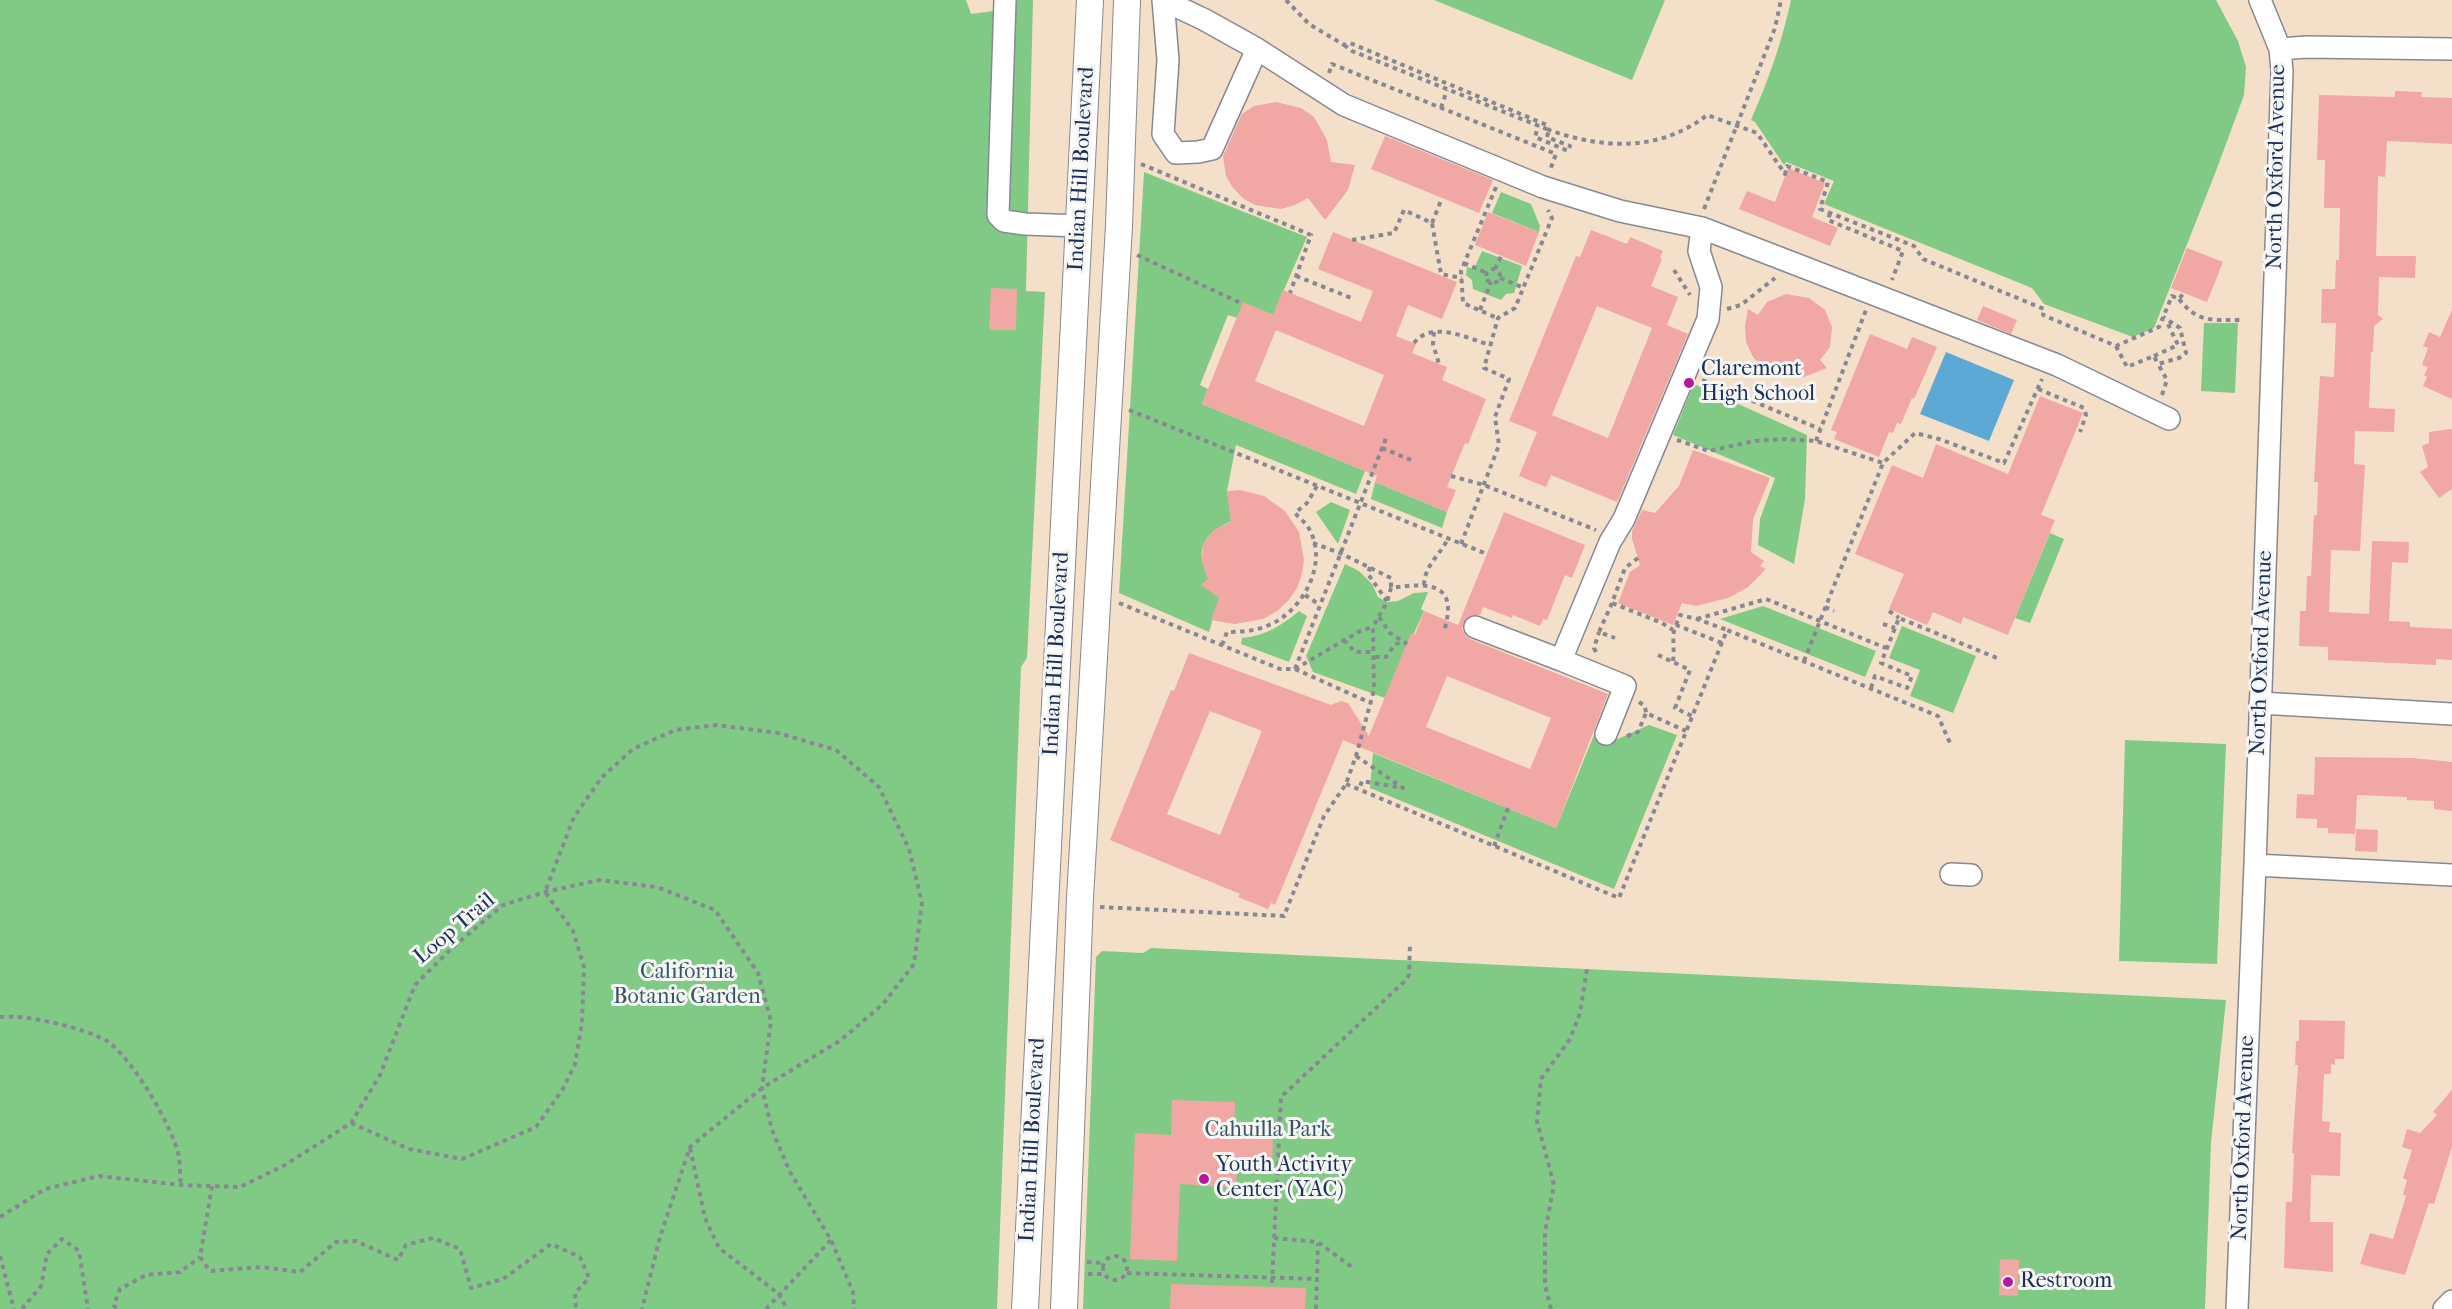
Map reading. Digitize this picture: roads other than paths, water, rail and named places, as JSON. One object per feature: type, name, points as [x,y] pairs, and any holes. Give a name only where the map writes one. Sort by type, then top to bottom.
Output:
[{"type":"main road","name":"Indian Hill Boulevard","points":[[1025,1309],[1090,0]]},
{"type":"main road","name":"Indian Hill Boulevard","points":[[1064,1309],[1080,898],[1119,226],[1127,0]]},
{"type":"street","points":[[1005,0],[998,214],[1005,221],[1025,224],[1078,226]]},
{"type":"street","points":[[1163,0],[1168,60],[1163,134],[1176,153],[1212,149],[1257,49]]},
{"type":"street","points":[[1163,0],[1257,49],[1344,105],[1543,187],[1620,211],[1702,228],[2049,362],[2162,416]]},
{"type":"street","name":"North Oxford Avenue","points":[[2237,1309],[2255,866],[2281,83],[2280,49],[2260,0]]},
{"type":"street","points":[[2280,49],[2307,47],[2452,49]]},
{"type":"street","points":[[1561,660],[1613,537],[1624,519],[1708,319],[1711,287],[1699,250],[1702,228]]},
{"type":"street","points":[[1475,627],[1625,686],[1606,734]]},
{"type":"street","points":[[2260,703],[2452,714]]},
{"type":"street","points":[[2255,866],[2452,875]]},
{"type":"water","points":[[1946,352],[2014,380],[1989,441],[1920,414]]},
{"type":"place","name":"Claremont High School","points":[[1689,383]]},
{"type":"place","name":"Youth Activity Center (YAC)","points":[[1204,1179]]},
{"type":"place","name":"Restroom","points":[[2008,1282]]},
{"type":"park label","name":"California Botanic Garden","points":[[687,986]]},
{"type":"park label","name":"Cahuilla Park","points":[[1268,1131]]}]
